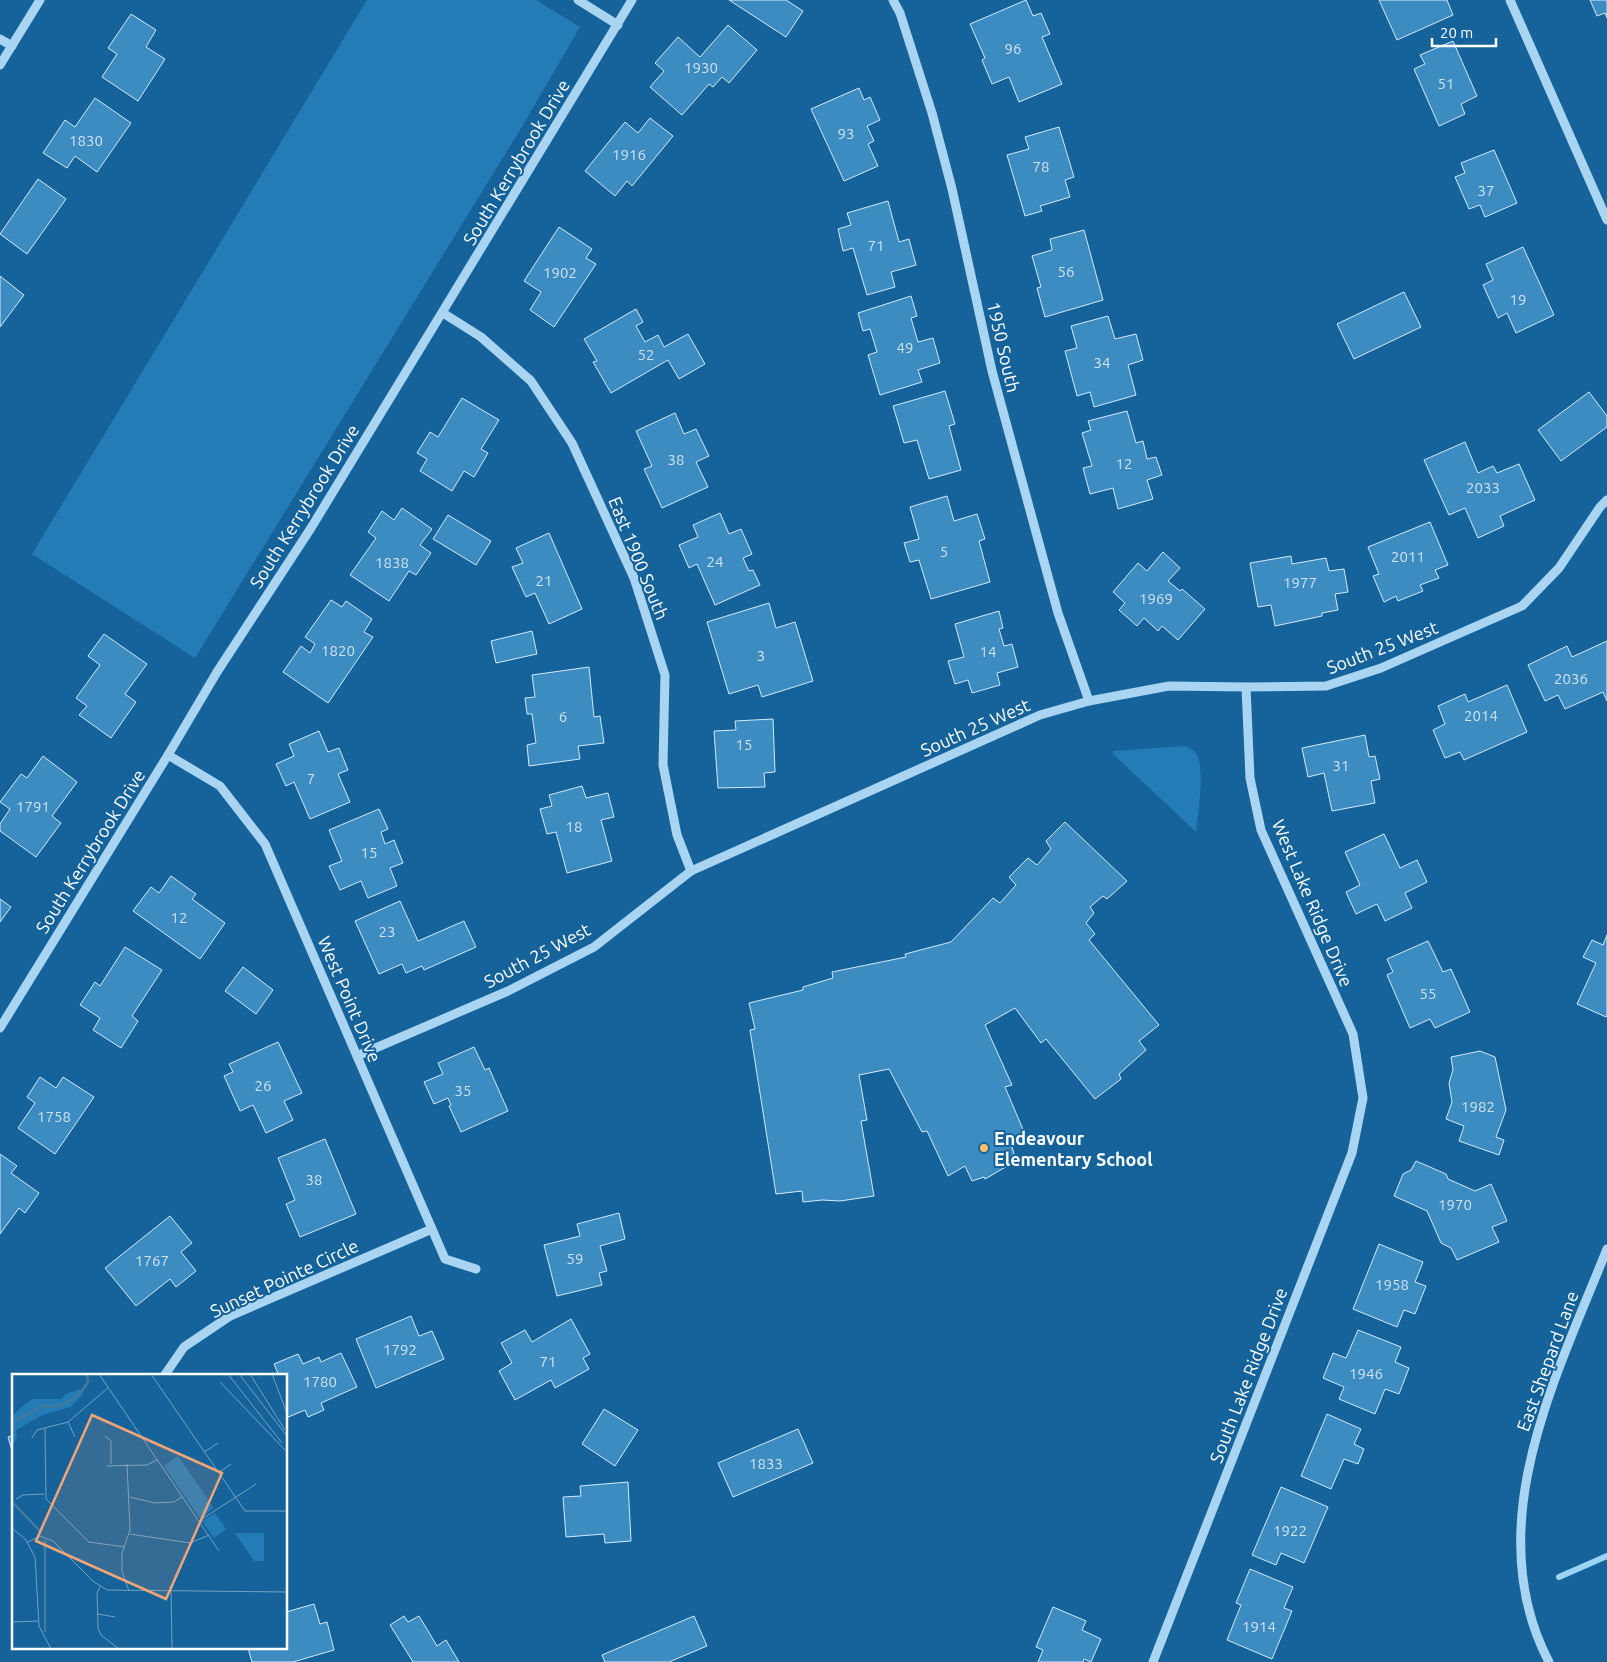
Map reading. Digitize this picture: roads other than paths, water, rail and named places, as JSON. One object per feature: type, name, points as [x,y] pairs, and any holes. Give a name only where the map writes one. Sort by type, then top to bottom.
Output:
[{"type":"street","points":[[0,65],[40,0]]},
{"type":"street","points":[[578,0],[618,25]]},
{"type":"street","name":"South Kerrybrook Drive","points":[[0,1028],[168,756],[217,672],[311,528],[632,0]]},
{"type":"street","name":"1950 South","points":[[892,0],[900,13],[932,113],[952,189],[995,380],[1058,614],[1089,701]]},
{"type":"street","points":[[1510,0],[1607,220]]},
{"type":"street","points":[[0,39],[12,46]]},
{"type":"street","name":"East 1900 South","points":[[442,313],[481,337],[531,381],[572,443],[634,578],[666,676],[663,765],[677,835],[691,871]]},
{"type":"street","name":"South 25 West","points":[[357,1056],[508,991],[594,946],[691,871],[1040,715],[1089,701],[1169,686],[1326,686],[1381,668],[1522,606],[1559,568],[1600,507],[1607,500]]},
{"type":"street","name":"West Lake Ridge Drive","points":[[1246,687],[1250,778],[1261,830],[1353,1034],[1363,1098]]},
{"type":"street","name":"West Point Drive","points":[[168,756],[220,786],[265,844],[445,1259],[476,1269]]},
{"type":"street","name":"South Lake Ridge Drive","points":[[1153,1662],[1352,1154],[1363,1098]]},
{"type":"street","name":"Sunset Pointe Circle","points":[[165,1374],[184,1347],[230,1316],[432,1229]]},
{"type":"street","name":"East Shepard Lane","points":[[1549,1662],[1532,1624],[1523,1581],[1522,1517],[1525,1490],[1532,1453],[1547,1400],[1607,1250]]},
{"type":"waterway","points":[[1559,1577],[1607,1556]]},
{"type":"place","name":"Endeavour Elementary School","points":[[984,1148]]}]
